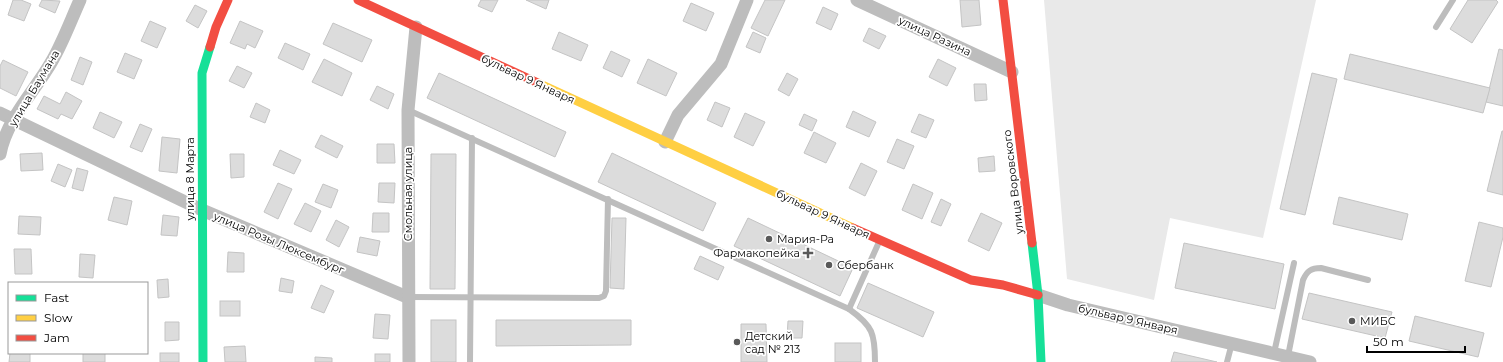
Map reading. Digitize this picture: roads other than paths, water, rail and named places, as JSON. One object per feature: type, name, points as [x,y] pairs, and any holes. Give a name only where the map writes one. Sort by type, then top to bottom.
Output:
[{"type":"main road","name":"улица 8 Марта","points":[[203,362],[202,73],[216,27],[228,0]]},
{"type":"main road","name":"бульвар 9 Января","points":[[358,0],[665,142],[971,280],[1003,285],[1038,295]]},
{"type":"main road","name":"улица Воровского","points":[[1003,0],[1038,295],[1041,362]]},
{"type":"street","name":"улица Баумана","points":[[0,154],[2,144],[14,120],[53,60],[80,0]]},
{"type":"street","points":[[665,142],[678,114],[721,64],[747,0]]},
{"type":"street","name":"улица Разина","points":[[857,0],[1012,72]]},
{"type":"street","name":"Смольная улица","points":[[409,362],[407,297],[408,110],[416,27]]},
{"type":"street","name":"улица Розы Люксембург","points":[[0,113],[202,210],[407,297]]},
{"type":"street","name":"бульвар 9 Января","points":[[1038,295],[1068,305],[1310,362]]},
{"type":"lane","points":[[1436,28],[1453,0]]},
{"type":"lane","points":[[408,110],[849,309],[864,319],[872,331],[875,344],[876,362]]},
{"type":"lane","points":[[470,362],[472,138]]},
{"type":"lane","points":[[407,297],[470,296],[599,298],[604,296],[606,291],[608,199]]},
{"type":"lane","points":[[849,309],[880,240]]},
{"type":"lane","points":[[1274,353],[1294,263]]},
{"type":"lane","points":[[1288,356],[1303,280],[1306,272],[1313,268],[1320,268],[1368,280]]},
{"type":"lane","points":[[1229,361],[1232,343]]},
{"type":"place","name":"Мария-Ра","points":[[769,239]]},
{"type":"place","name":"Фармакопейка","points":[[808,253]]},
{"type":"place","name":"Сбербанк","points":[[829,265]]},
{"type":"place","name":"МИБС","points":[[1352,321]]},
{"type":"place","name":"Детский сад № 213","points":[[737,342]]}]
